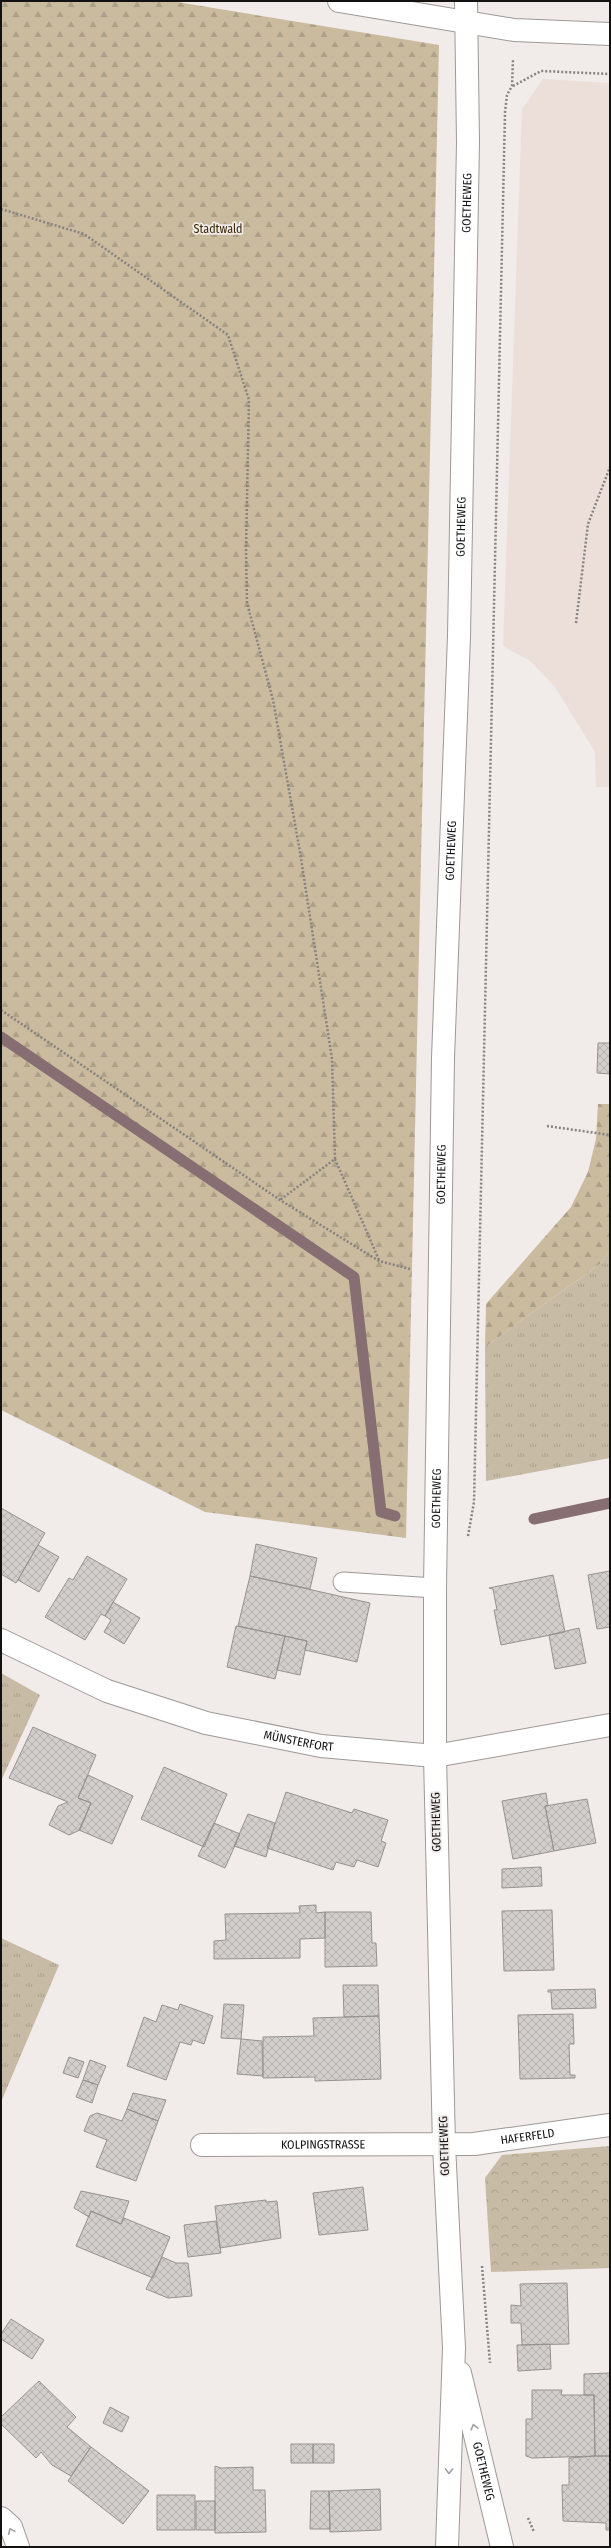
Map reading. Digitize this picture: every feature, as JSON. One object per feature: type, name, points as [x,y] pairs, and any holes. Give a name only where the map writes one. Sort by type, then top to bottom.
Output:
[{"type":"street","points":[[339,1],[466,11],[514,30],[610,34]]},
{"type":"street","name":"GOETHEWEG","points":[[448,2547],[454,2348],[444,2145],[435,1756],[435,1588],[442,1065],[459,636],[468,142],[466,11]]},
{"type":"street","name":"MÜNSTERFORT","points":[[1,1640],[107,1691],[206,1723],[322,1746],[435,1756],[610,1725]]},
{"type":"street","name":"HAFERFELD","points":[[444,2145],[474,2144],[610,2125]]},
{"type":"street","name":"KOLPINGSTRASSE","points":[[202,2146],[444,2145]]},
{"type":"street","name":"GOETHEWEG","points":[[454,2348],[501,2536],[502,2547]]},
{"type":"street","points":[[1,2518],[11,2527],[18,2547]]},
{"type":"lane","points":[[343,1582],[435,1588]]},
{"type":"path","points":[[467,1537],[474,1502],[505,112],[507,96],[512,86],[514,30]]},
{"type":"path","points":[[512,86],[540,71],[610,74]]},
{"type":"path","points":[[1,209],[84,234],[228,335],[249,400],[246,549],[247,603],[273,700],[308,906],[332,1059],[335,1159],[379,1261],[280,1200],[1,1010]]},
{"type":"path","points":[[576,623],[588,524],[610,467]]},
{"type":"path","points":[[547,1126],[610,1135]]},
{"type":"path","points":[[280,1200],[335,1159]]},
{"type":"path","points":[[482,2261],[490,2371]]},
{"type":"path","points":[[526,2511],[534,2532]]},
{"type":"shaded area","points":[[543,79],[610,83],[610,787],[596,787],[595,752],[555,687],[530,661],[503,646],[522,109]]},
{"type":"green space","name":"Stadtwald","points":[[1,1],[171,1],[439,45],[406,1538],[205,1512],[1,1410]]},
{"type":"green space","points":[[598,1104],[610,1104],[610,1250],[601,1263],[485,1347],[486,1304],[571,1207],[588,1172],[596,1139]]},
{"type":"green space","points":[[610,1250],[610,1458],[486,1481],[485,1347],[601,1263]]},
{"type":"green space","points":[[1,1673],[40,1695],[1,1781]]},
{"type":"green space","points":[[1,1938],[59,1965],[1,2102]]},
{"type":"green space","points":[[610,2146],[610,2268],[491,2272],[485,2178],[502,2155]]},
{"type":"building","points":[[598,1043],[610,1043],[610,1074],[597,1073]]},
{"type":"building","points":[[1,1508],[45,1533],[16,1583],[1,1574]]},
{"type":"building","points":[[256,1544],[317,1558],[310,1589],[250,1576]]},
{"type":"building","points":[[38,1545],[59,1557],[39,1592],[18,1580]]},
{"type":"building","points":[[87,1556],[127,1579],[105,1616],[101,1614],[85,1640],[45,1617],[69,1578],[73,1580]]},
{"type":"building","points":[[610,1571],[610,1627],[597,1629],[588,1575]]},
{"type":"building","points":[[553,1575],[565,1632],[501,1645],[494,1610],[497,1610],[493,1589],[489,1588]]},
{"type":"building","points":[[250,1576],[370,1603],[357,1662],[305,1650],[307,1641],[238,1626]]},
{"type":"building","points":[[113,1602],[140,1618],[124,1644],[104,1632],[111,1620],[105,1616]]},
{"type":"building","points":[[236,1626],[285,1636],[275,1679],[227,1667]]},
{"type":"building","points":[[579,1628],[586,1663],[555,1669],[549,1635]]},
{"type":"building","points":[[285,1636],[307,1641],[300,1675],[277,1670]]},
{"type":"building","points":[[33,1727],[96,1755],[78,1798],[91,1803],[80,1830],[69,1835],[49,1825],[58,1806],[68,1802],[9,1778]]},
{"type":"building","points":[[164,1767],[227,1794],[204,1847],[141,1819]]},
{"type":"building","points":[[88,1775],[133,1796],[112,1844],[79,1830],[91,1803],[78,1798]]},
{"type":"building","points":[[286,1792],[352,1813],[354,1809],[388,1820],[381,1841],[386,1843],[378,1867],[357,1860],[354,1867],[336,1862],[333,1870],[267,1848]]},
{"type":"building","points":[[546,1793],[548,1806],[545,1806],[554,1851],[513,1859],[502,1801]]},
{"type":"building","points":[[587,1799],[596,1843],[554,1851],[545,1806]]},
{"type":"building","points":[[248,1814],[275,1823],[266,1857],[234,1846]]},
{"type":"building","points":[[214,1823],[240,1834],[225,1868],[198,1856]]},
{"type":"building","points":[[541,1867],[542,1886],[502,1888],[502,1869]]},
{"type":"building","points":[[316,1905],[316,1913],[325,1912],[325,1938],[300,1939],[300,1958],[214,1959],[214,1941],[226,1940],[225,1914],[300,1913],[299,1906]]},
{"type":"building","points":[[552,1910],[554,1970],[504,1971],[502,1911]]},
{"type":"building","points":[[325,1912],[371,1912],[372,1943],[376,1943],[377,1966],[325,1967]]},
{"type":"building","points":[[343,1985],[378,1985],[379,2016],[344,2017]]},
{"type":"building","points":[[595,1989],[596,2008],[552,2009],[551,1992],[548,1992],[548,1990]]},
{"type":"building","points":[[180,2004],[213,2016],[204,2044],[193,2040],[191,2045],[180,2042],[166,2080],[127,2066],[144,2017],[156,2022],[162,2005],[178,2010]]},
{"type":"building","points":[[224,2004],[244,2005],[241,2039],[221,2038]]},
{"type":"building","points":[[573,2014],[574,2044],[569,2044],[570,2075],[575,2075],[575,2078],[520,2079],[518,2015]]},
{"type":"building","points":[[379,2016],[381,2079],[315,2081],[315,2077],[263,2078],[263,2037],[314,2036],[313,2018]]},
{"type":"building","points":[[241,2039],[262,2041],[263,2076],[237,2074]]},
{"type":"building","points":[[69,2057],[84,2062],[78,2078],[63,2073]]},
{"type":"building","points":[[90,2060],[106,2066],[98,2085],[83,2080]]},
{"type":"building","points":[[83,2080],[98,2085],[92,2103],[76,2097]]},
{"type":"building","points":[[133,2093],[166,2100],[158,2121],[127,2109]]},
{"type":"building","points":[[127,2109],[158,2121],[136,2181],[96,2167],[107,2140],[84,2131],[90,2116],[97,2113],[122,2121]]},
{"type":"building","points":[[363,2187],[368,2230],[319,2235],[313,2193]]},
{"type":"building","points":[[81,2191],[129,2201],[121,2224],[91,2211],[89,2217],[74,2208]]},
{"type":"building","points":[[266,2200],[266,2202],[277,2201],[281,2238],[220,2248],[215,2206]]},
{"type":"building","points":[[91,2211],[121,2224],[124,2218],[170,2237],[153,2278],[76,2246]]},
{"type":"building","points":[[216,2221],[221,2253],[188,2257],[184,2225]]},
{"type":"building","points":[[162,2257],[176,2263],[188,2263],[192,2296],[168,2298],[146,2289]]},
{"type":"building","points":[[567,2283],[569,2344],[522,2345],[521,2323],[511,2323],[511,2305],[521,2306],[520,2284]]},
{"type":"building","points":[[11,2319],[44,2340],[32,2359],[1,2339],[1,2334]]},
{"type":"building","points":[[550,2344],[551,2369],[518,2371],[517,2345]]},
{"type":"building","points":[[610,2373],[610,2456],[595,2456],[594,2395],[584,2395],[584,2374]]},
{"type":"building","points":[[39,2381],[76,2417],[67,2427],[91,2447],[71,2476],[52,2465],[41,2452],[36,2458],[1,2424],[1,2417]]},
{"type":"building","points":[[532,2390],[562,2390],[561,2395],[594,2395],[595,2456],[532,2458],[526,2456],[526,2419],[532,2419]]},
{"type":"building","points":[[110,2407],[129,2417],[122,2432],[103,2423]]},
{"type":"building","points":[[291,2444],[313,2444],[313,2463],[291,2463]]},
{"type":"building","points":[[313,2444],[334,2444],[334,2463],[313,2463]]},
{"type":"building","points":[[91,2447],[149,2491],[123,2524],[68,2481]]},
{"type":"building","points":[[610,2456],[610,2530],[606,2530],[606,2523],[563,2521],[562,2485],[569,2485],[569,2458]]},
{"type":"building","points":[[215,2466],[221,2468],[253,2467],[253,2490],[265,2490],[266,2532],[215,2533]]},
{"type":"building","points":[[380,2489],[381,2530],[330,2532],[329,2491]]},
{"type":"building","points":[[311,2491],[329,2491],[330,2529],[310,2529]]},
{"type":"building","points":[[157,2495],[195,2495],[195,2530],[157,2530]]},
{"type":"building","points":[[196,2501],[215,2501],[215,2530],[196,2530]]},
{"type":"waterway","points":[[1,1037],[354,1277],[381,1512],[395,1516]]},
{"type":"waterway","points":[[534,1519],[610,1503]]}]
